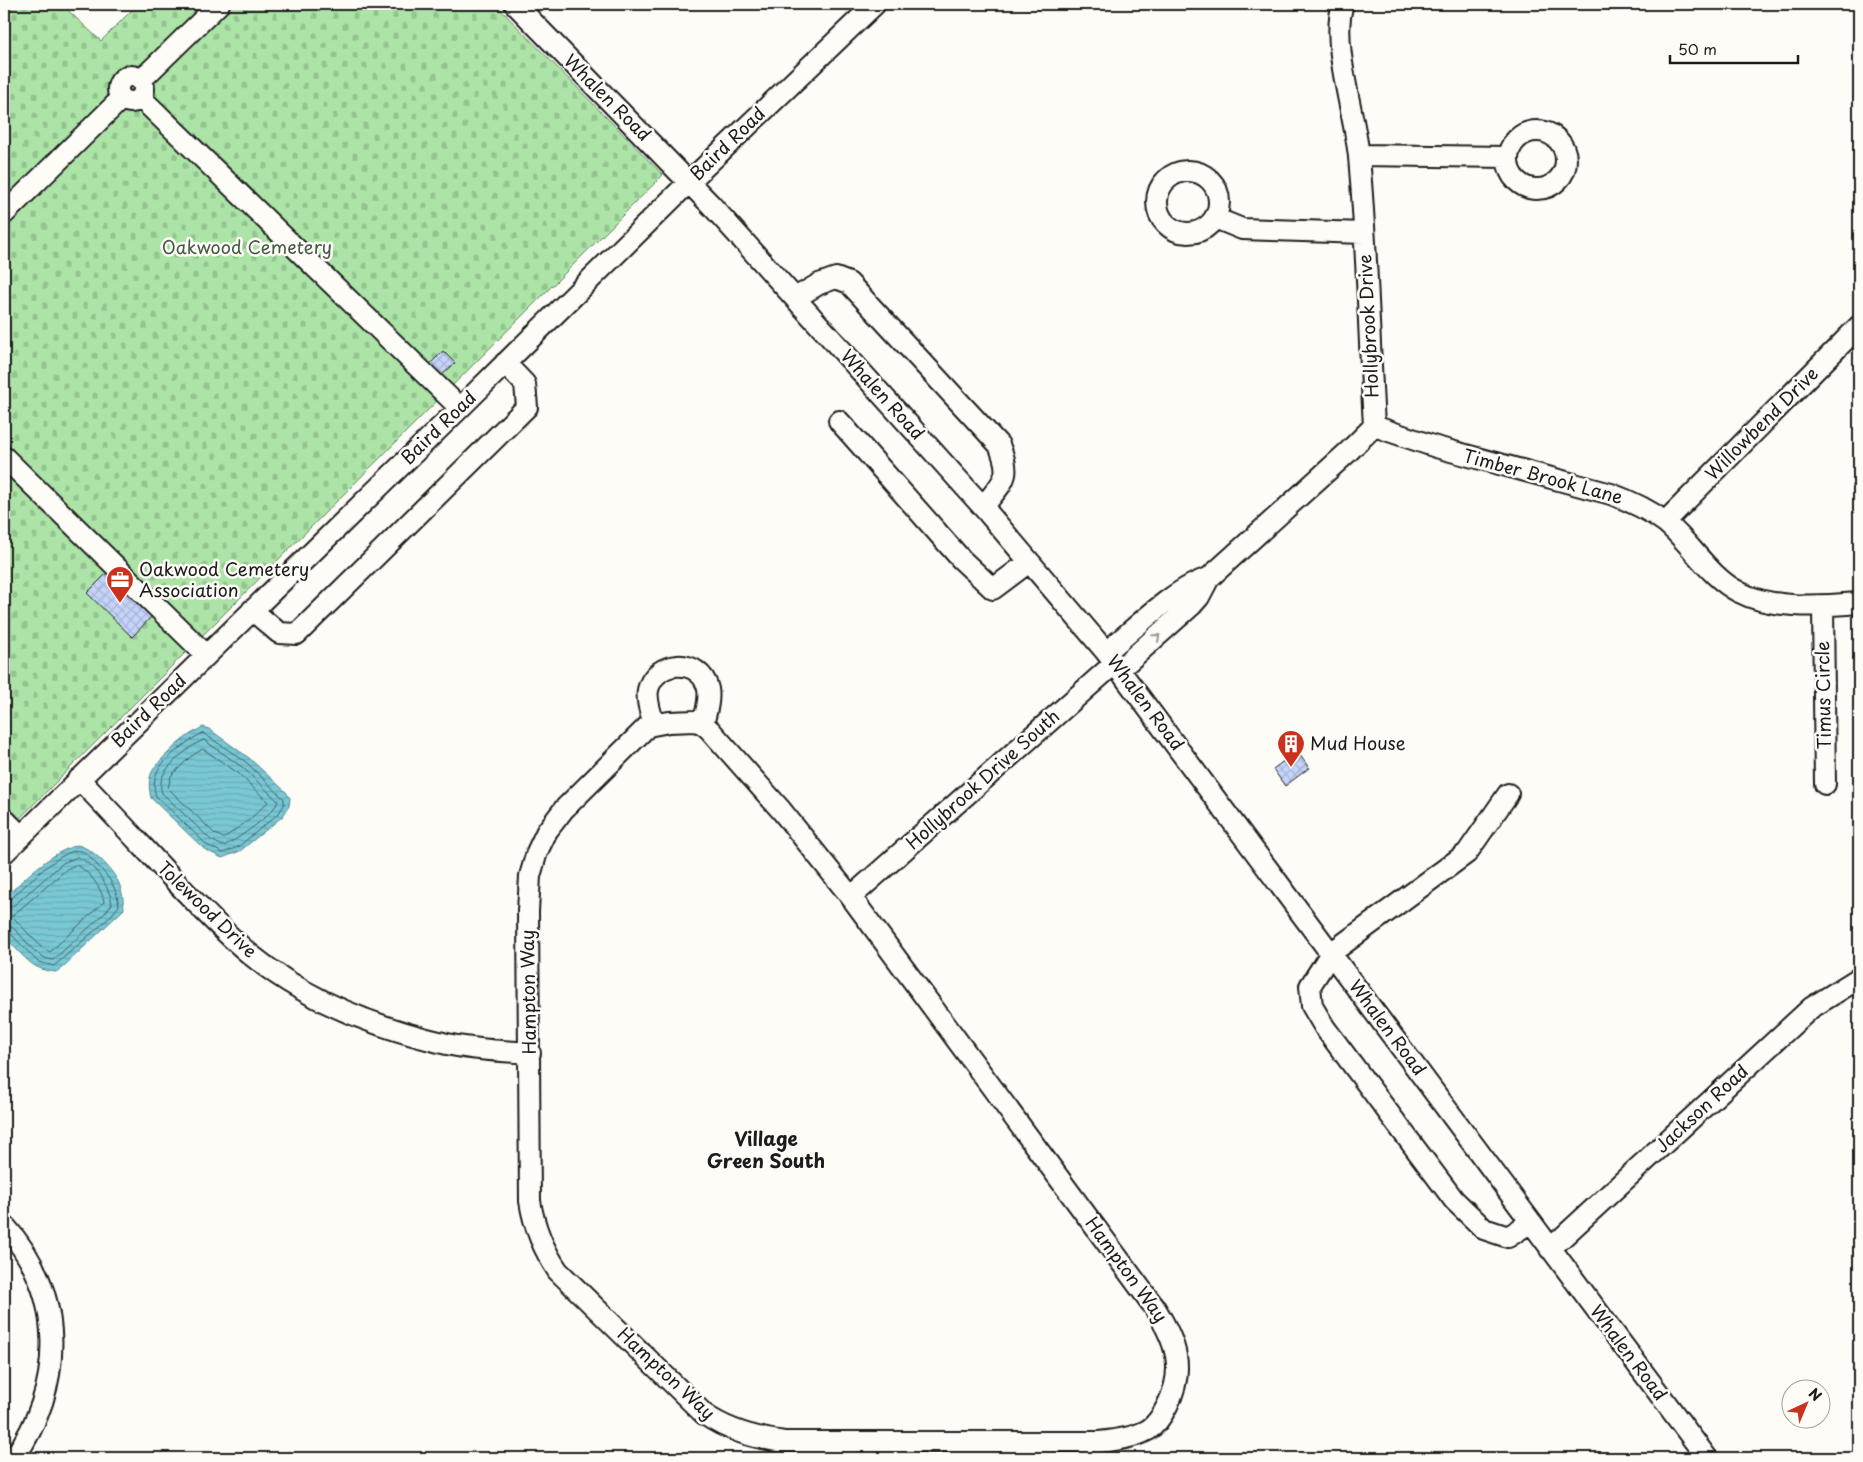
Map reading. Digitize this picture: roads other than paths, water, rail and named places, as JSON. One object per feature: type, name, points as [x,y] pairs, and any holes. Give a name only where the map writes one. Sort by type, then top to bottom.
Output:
[{"type":"street","points":[[4,214],[134,92],[219,4]]},
{"type":"street","name":"Whalen Road","points":[[515,4],[689,182],[795,298],[983,507],[1114,661],[1707,1458]]},
{"type":"street","name":"Baird Road","points":[[4,853],[689,182],[875,4]]},
{"type":"street","name":"Hollybrook Drive","points":[[1343,4],[1340,14],[1341,49],[1359,155],[1374,426]]},
{"type":"street","points":[[134,92],[460,408]]},
{"type":"street","points":[[1359,155],[1507,157]]},
{"type":"street","points":[[1215,218],[1242,229],[1364,234]]},
{"type":"street","points":[[795,298],[819,284],[836,278],[849,283],[999,445],[1005,460],[1007,473],[983,507]]},
{"type":"street","name":"Willowbend Drive","points":[[1665,522],[1859,326]]},
{"type":"street","points":[[252,610],[279,633],[297,634],[527,406],[525,384],[505,363]]},
{"type":"street","points":[[839,421],[961,559],[993,589],[1029,562]]},
{"type":"street","points":[[1114,661],[1182,590],[1209,578],[1348,452],[1374,426]]},
{"type":"street","name":"Timber Brook Lane","points":[[1374,426],[1436,447],[1611,494],[1636,503],[1665,522],[1720,578],[1738,592],[1758,600],[1823,606],[1859,604]]},
{"type":"street","points":[[4,457],[206,655]]},
{"type":"street","name":"Timus Circle","points":[[1823,606],[1825,784]]},
{"type":"street","name":"Hollybrook Drive South","points":[[851,897],[1114,661]]},
{"type":"street","points":[[654,724],[648,700],[651,682],[656,674],[664,669],[681,665],[690,667],[698,673],[708,689],[703,724]]},
{"type":"street","name":"Hampton Way","points":[[694,721],[703,724],[781,810],[851,897],[1155,1308],[1169,1330],[1177,1356],[1178,1376],[1173,1395],[1164,1413],[1149,1429],[1132,1436],[1099,1442],[926,1451],[784,1442],[757,1438],[732,1430],[712,1420],[558,1271],[539,1238],[532,1217],[530,1201],[528,911],[530,876],[537,852],[547,831],[564,809],[642,730],[654,724],[669,722],[694,721]]},
{"type":"street","name":"Tolewood Drive","points":[[79,780],[214,922],[252,956],[288,982],[329,1004],[387,1026],[447,1044],[487,1050],[530,1053]]},
{"type":"street","points":[[1508,794],[1467,854],[1331,953],[1310,986],[1312,1006],[1325,1028],[1454,1200],[1484,1229],[1508,1237],[1531,1222]]},
{"type":"street","points":[[4,819],[21,836]]},
{"type":"street","name":"Jackson Road","points":[[1550,1249],[1811,1008],[1859,978]]},
{"type":"street","points":[[4,1225],[25,1253],[40,1280],[48,1309],[52,1336],[50,1369],[42,1406],[34,1426],[14,1458]]},
{"type":"water","points":[[203,727],[209,729],[249,758],[286,792],[290,798],[289,806],[283,816],[240,851],[222,858],[204,849],[151,798],[149,784],[154,768],[180,742]]},
{"type":"water","points":[[77,845],[94,853],[113,873],[121,889],[124,909],[64,966],[56,972],[46,970],[28,961],[5,934],[3,922],[4,899],[28,875],[47,860]]},
{"type":"place","name":"Oakwood Cemetery Association","points":[[120,604]]},
{"type":"place","name":"Mud House","points":[[1291,768]]},
{"type":"district","name":"Village Green South","points":[[766,1150]]},
{"type":"park label","name":"Oakwood Cemetery","points":[[247,248]]}]
